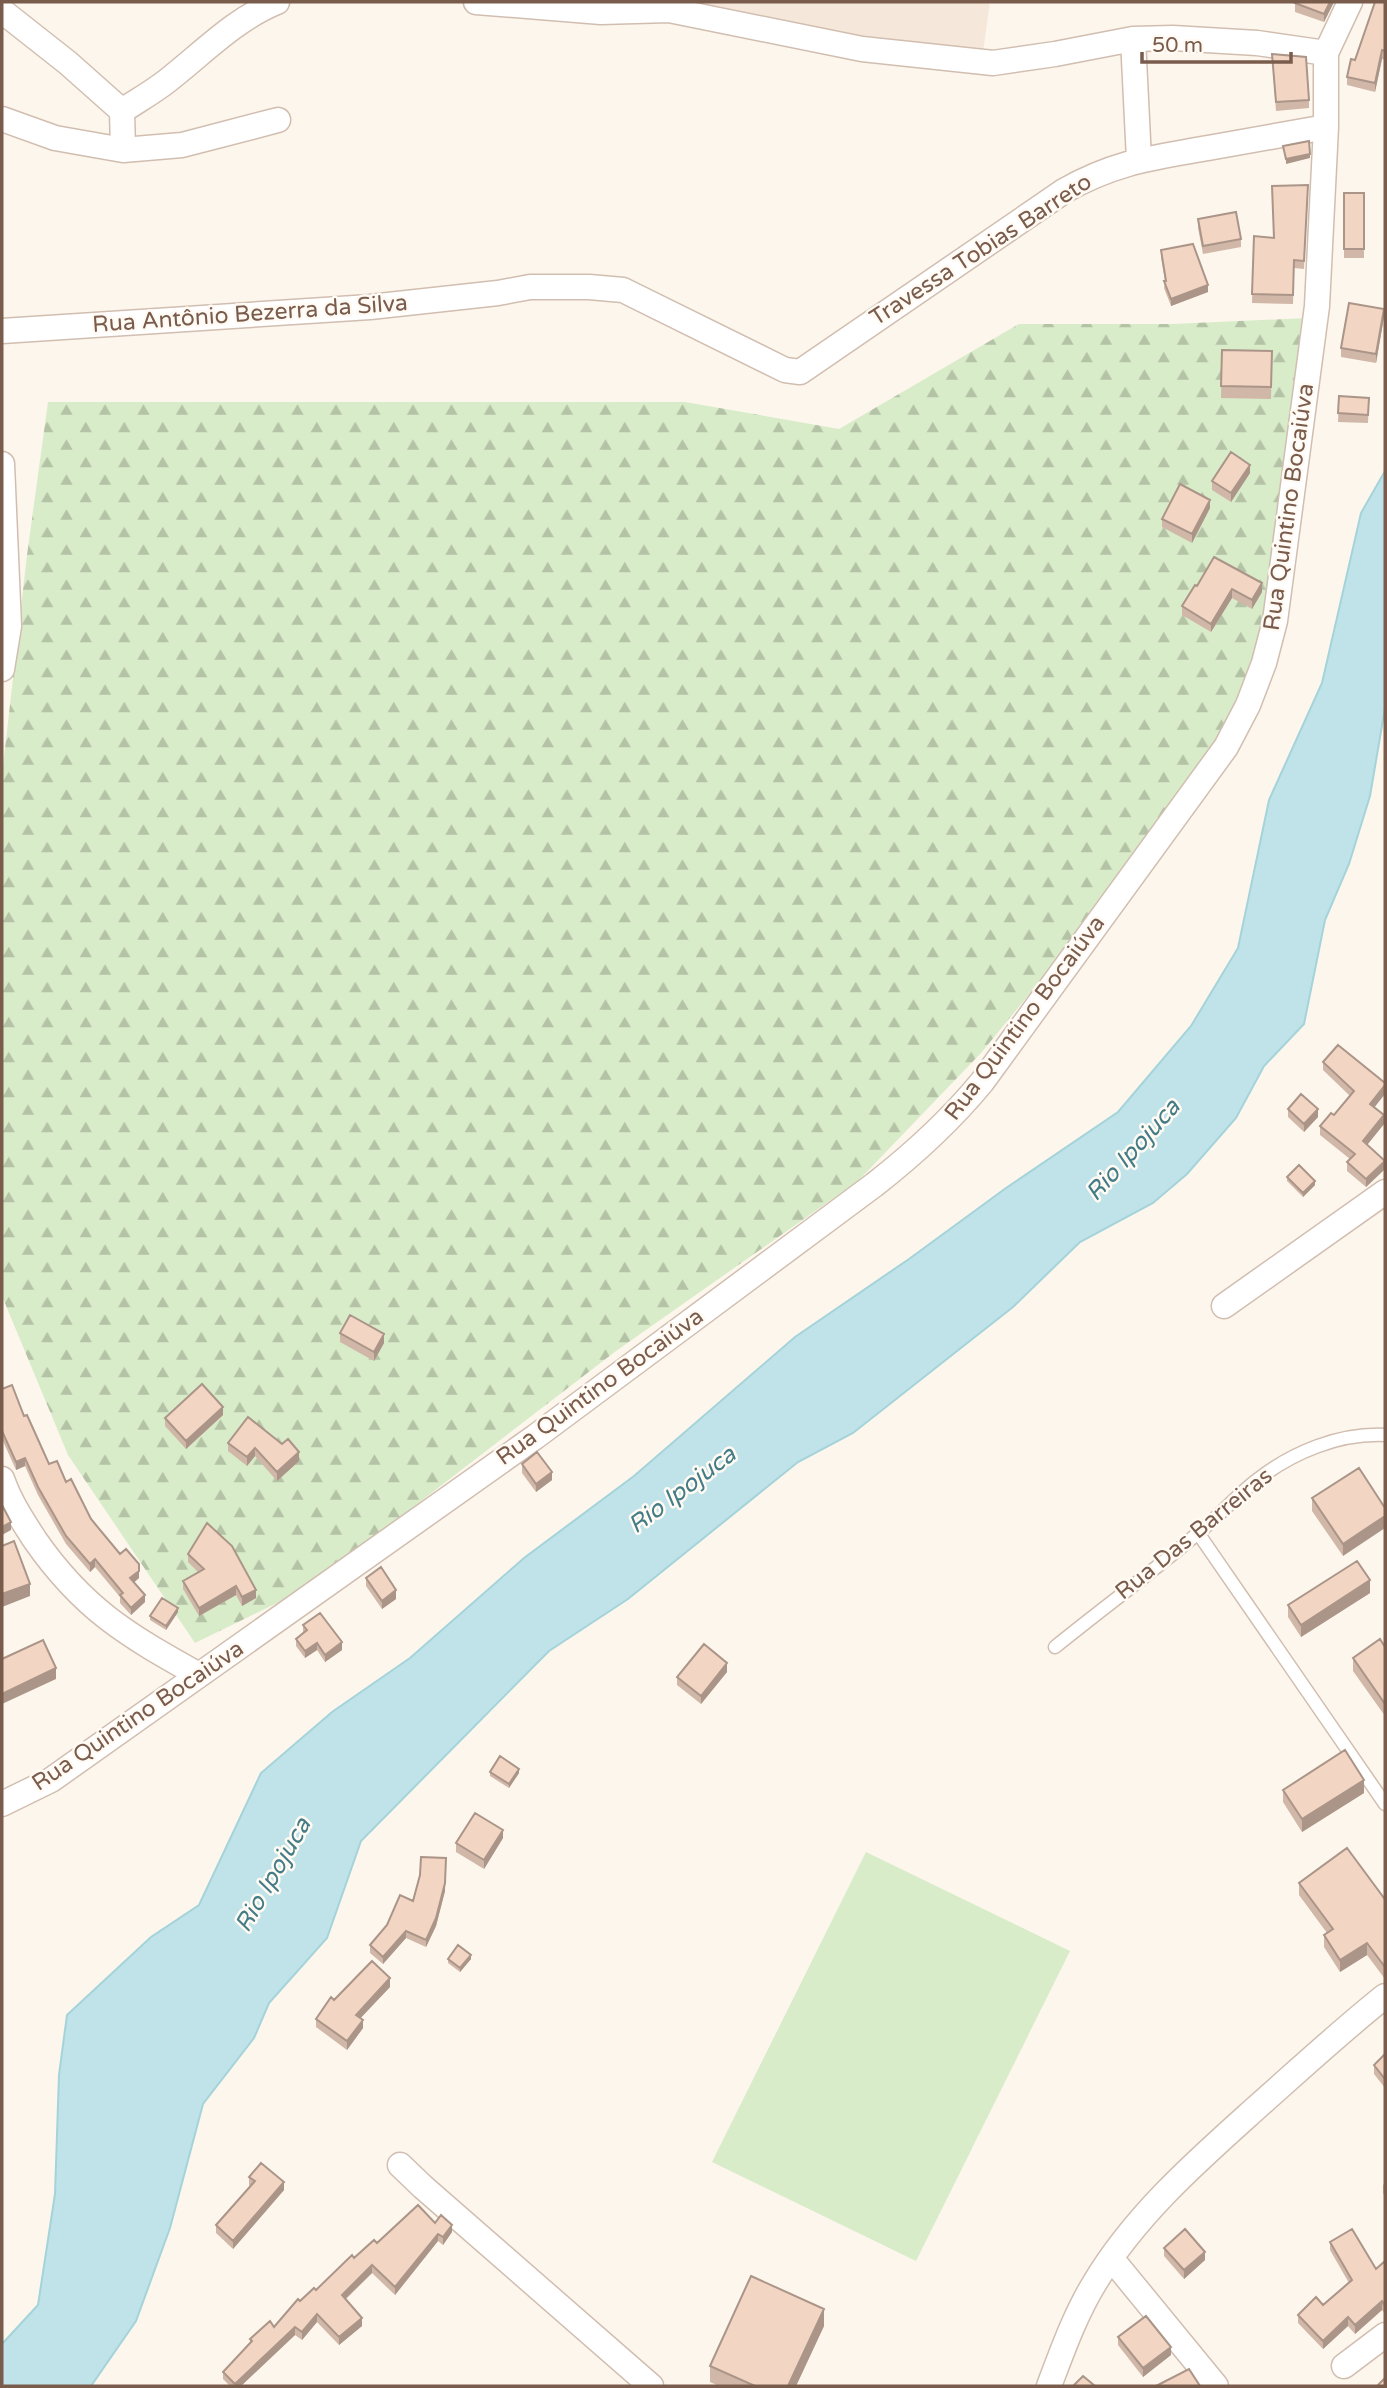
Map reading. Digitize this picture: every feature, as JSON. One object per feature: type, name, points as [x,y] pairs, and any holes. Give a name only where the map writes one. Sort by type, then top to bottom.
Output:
[{"type":"street","points":[[122,111],[167,81],[214,41],[258,9],[277,2]]},
{"type":"street","points":[[476,2],[601,12],[662,6],[862,49],[993,63],[1133,40],[1173,38],[1257,43],[1326,53],[1350,2]]},
{"type":"street","points":[[2,11],[68,63],[122,111],[123,150]]},
{"type":"street","points":[[1133,40],[1139,160]]},
{"type":"street","name":"Rua Quintino Bocaiúva","points":[[2,1804],[51,1780],[535,1437],[915,1153],[952,1118],[982,1082],[1226,747],[1248,705],[1264,663],[1277,609],[1317,306],[1326,127],[1326,53]]},
{"type":"street","points":[[2,119],[55,138],[123,150],[182,145],[278,120]]},
{"type":"street","name":"Travessa Tobias Barreto","points":[[498,293],[530,287],[623,290],[785,370],[800,372],[1064,191],[1106,169],[1139,160],[1326,127]]},
{"type":"street","name":"Rua Antônio Bezerra da Silva","points":[[2,331],[370,307],[498,293]]},
{"type":"street","points":[[2,464],[9,625],[2,669]]},
{"type":"street","points":[[1224,1306],[1385,1192]]},
{"type":"street","points":[[2,1479],[12,1505],[42,1550],[58,1572],[88,1603],[131,1637],[199,1675]]},
{"type":"street","points":[[1049,2386],[1072,2326],[1093,2285],[1146,2214],[1193,2164],[1385,1996]]},
{"type":"street","points":[[400,2165],[651,2386]]},
{"type":"street","points":[[1111,2258],[1216,2386]]},
{"type":"street","points":[[1344,2366],[1385,2335]]},
{"type":"lane","name":"Rua Das Barreiras","points":[[1055,1647],[1198,1533],[1256,1480],[1283,1462],[1311,1448],[1346,1438],[1385,1435]]},
{"type":"lane","points":[[1198,1533],[1385,1804]]},
{"type":"shaded area","points":[[636,2],[990,2],[981,66]]},
{"type":"green space","points":[[1308,318],[1267,634],[1223,758],[981,1053],[858,1181],[616,1351],[308,1588],[195,1643],[68,1455],[2,1296],[2,775],[27,555],[48,402],[685,402],[839,429],[1019,324],[1173,324]]},
{"type":"green space","points":[[866,1852],[1070,1951],[916,2261],[712,2162]]},
{"type":"water","name":"Rio Ipojuca","points":[[1385,471],[1385,708],[1370,796],[1349,864],[1325,920],[1304,1024],[1264,1066],[1236,1118],[1187,1174],[1153,1203],[1080,1242],[1013,1307],[853,1433],[798,1462],[628,1599],[549,1651],[361,1841],[327,1938],[269,2003],[254,2038],[203,2104],[170,2228],[136,2321],[91,2386],[2,2386],[2,2344],[38,2305],[55,2194],[59,2075],[67,2015],[151,1937],[199,1905],[261,1773],[332,1712],[410,1658],[524,1558],[634,1476],[795,1337],[1118,1112],[1191,1026],[1238,948],[1269,800],[1322,683],[1361,513]]},
{"type":"building","points":[[1296,2],[1330,2],[1324,14]]},
{"type":"building","points":[[1375,2],[1385,2],[1385,51],[1382,50],[1375,83],[1347,77],[1351,59],[1355,60]]},
{"type":"building","points":[[1272,54],[1306,57],[1309,100],[1276,102]]},
{"type":"building","points":[[1309,141],[1310,154],[1286,159],[1283,146]]},
{"type":"building","points":[[1308,185],[1304,261],[1294,260],[1293,295],[1252,294],[1254,236],[1274,238],[1272,186]]},
{"type":"building","points":[[1344,193],[1364,193],[1364,249],[1344,249]]},
{"type":"building","points":[[1236,212],[1241,239],[1203,246],[1198,219]]},
{"type":"building","points":[[1193,244],[1208,285],[1171,299],[1164,281],[1161,250]]},
{"type":"building","points":[[1349,303],[1384,309],[1376,354],[1341,348]]},
{"type":"building","points":[[1222,350],[1272,351],[1271,387],[1221,386]]},
{"type":"building","points":[[1339,396],[1369,398],[1368,415],[1338,413]]},
{"type":"building","points":[[1231,452],[1250,465],[1231,493],[1212,481]]},
{"type":"building","points":[[1180,484],[1210,500],[1192,534],[1162,519]]},
{"type":"building","points":[[1214,557],[1262,583],[1252,600],[1232,589],[1211,624],[1182,606]]},
{"type":"building","points":[[1338,1045],[1385,1083],[1370,1104],[1384,1115],[1363,1141],[1385,1161],[1366,1179],[1347,1162],[1355,1154],[1320,1126],[1331,1113],[1334,1115],[1354,1091],[1323,1062]]},
{"type":"building","points":[[1301,1094],[1318,1109],[1304,1124],[1288,1109]]},
{"type":"building","points":[[1299,1165],[1315,1181],[1303,1193],[1287,1177]]},
{"type":"building","points":[[350,1315],[384,1334],[374,1352],[340,1333]]},
{"type":"building","points":[[202,1384],[223,1407],[186,1441],[165,1418]]},
{"type":"building","points":[[12,1385],[24,1416],[27,1415],[49,1464],[57,1461],[66,1482],[71,1479],[91,1519],[120,1554],[126,1549],[139,1564],[139,1571],[130,1578],[145,1595],[131,1608],[120,1595],[123,1593],[95,1559],[90,1564],[66,1536],[25,1458],[16,1462],[2,1431],[2,1389]]},
{"type":"building","points":[[248,1417],[282,1444],[288,1439],[299,1452],[277,1472],[255,1448],[247,1457],[228,1443]]},
{"type":"building","points":[[537,1452],[552,1472],[536,1484],[522,1464]]},
{"type":"building","points":[[1359,1468],[1385,1508],[1385,1516],[1343,1544],[1312,1498]]},
{"type":"building","points":[[2,1505],[11,1522],[2,1527]]},
{"type":"building","points":[[207,1523],[232,1546],[256,1590],[242,1597],[236,1586],[199,1608],[183,1581],[204,1569],[188,1554]]},
{"type":"building","points":[[14,1541],[30,1584],[2,1594],[2,1546]]},
{"type":"building","points":[[1357,1561],[1370,1580],[1301,1625],[1288,1605]]},
{"type":"building","points":[[381,1567],[396,1590],[382,1601],[366,1578]]},
{"type":"building","points":[[162,1598],[178,1608],[166,1626],[150,1616]]},
{"type":"building","points":[[320,1613],[342,1642],[325,1655],[317,1643],[305,1651],[296,1639],[307,1630],[303,1625]]},
{"type":"building","points":[[1380,1639],[1385,1647],[1385,1704],[1353,1658]]},
{"type":"building","points":[[43,1640],[56,1668],[2,1694],[2,1659]]},
{"type":"building","points":[[704,1644],[727,1663],[701,1696],[677,1677]]},
{"type":"building","points":[[1345,1750],[1364,1780],[1302,1819],[1283,1790]]},
{"type":"building","points":[[500,1756],[519,1769],[509,1784],[490,1772]]},
{"type":"building","points":[[475,1813],[503,1830],[484,1860],[456,1843]]},
{"type":"building","points":[[1347,1848],[1385,1897],[1385,1967],[1367,1943],[1340,1960],[1324,1935],[1333,1929],[1299,1883]]},
{"type":"building","points":[[421,1857],[446,1858],[445,1883],[436,1918],[426,1940],[406,1931],[383,1957],[370,1945],[387,1925],[400,1895],[413,1901],[420,1875]]},
{"type":"building","points":[[458,1945],[471,1955],[460,1968],[448,1959]]},
{"type":"building","points":[[372,1961],[390,1978],[356,2015],[363,2020],[347,2041],[316,2019],[331,1997],[334,2000]]},
{"type":"building","points":[[1385,2054],[1385,2079],[1374,2065]]},
{"type":"building","points":[[261,2163],[284,2182],[233,2241],[216,2225],[255,2181],[249,2177]]},
{"type":"building","points":[[418,2205],[435,2223],[441,2215],[452,2225],[443,2237],[438,2234],[395,2287],[372,2265],[342,2295],[362,2318],[339,2337],[317,2314],[302,2332],[295,2327],[235,2384],[223,2372],[252,2341],[250,2339],[270,2321],[274,2327],[298,2299],[300,2301],[314,2288],[316,2290],[352,2255],[354,2258],[374,2240],[377,2243]]},
{"type":"building","points":[[1185,2229],[1205,2252],[1184,2270],[1164,2248]]},
{"type":"building","points":[[1352,2229],[1376,2269],[1385,2261],[1385,2306],[1382,2301],[1355,2325],[1348,2317],[1323,2341],[1298,2315],[1316,2297],[1323,2305],[1352,2280],[1330,2242]]},
{"type":"building","points":[[751,2276],[824,2309],[788,2386],[755,2386],[710,2366]]},
{"type":"building","points":[[1146,2316],[1171,2347],[1143,2368],[1118,2337]]},
{"type":"building","points":[[1189,2369],[1200,2386],[1156,2386]]},
{"type":"building","points":[[1083,2376],[1095,2386],[1073,2386]]},
{"type":"building","points":[[1385,2378],[1385,2386],[1377,2386]]}]
